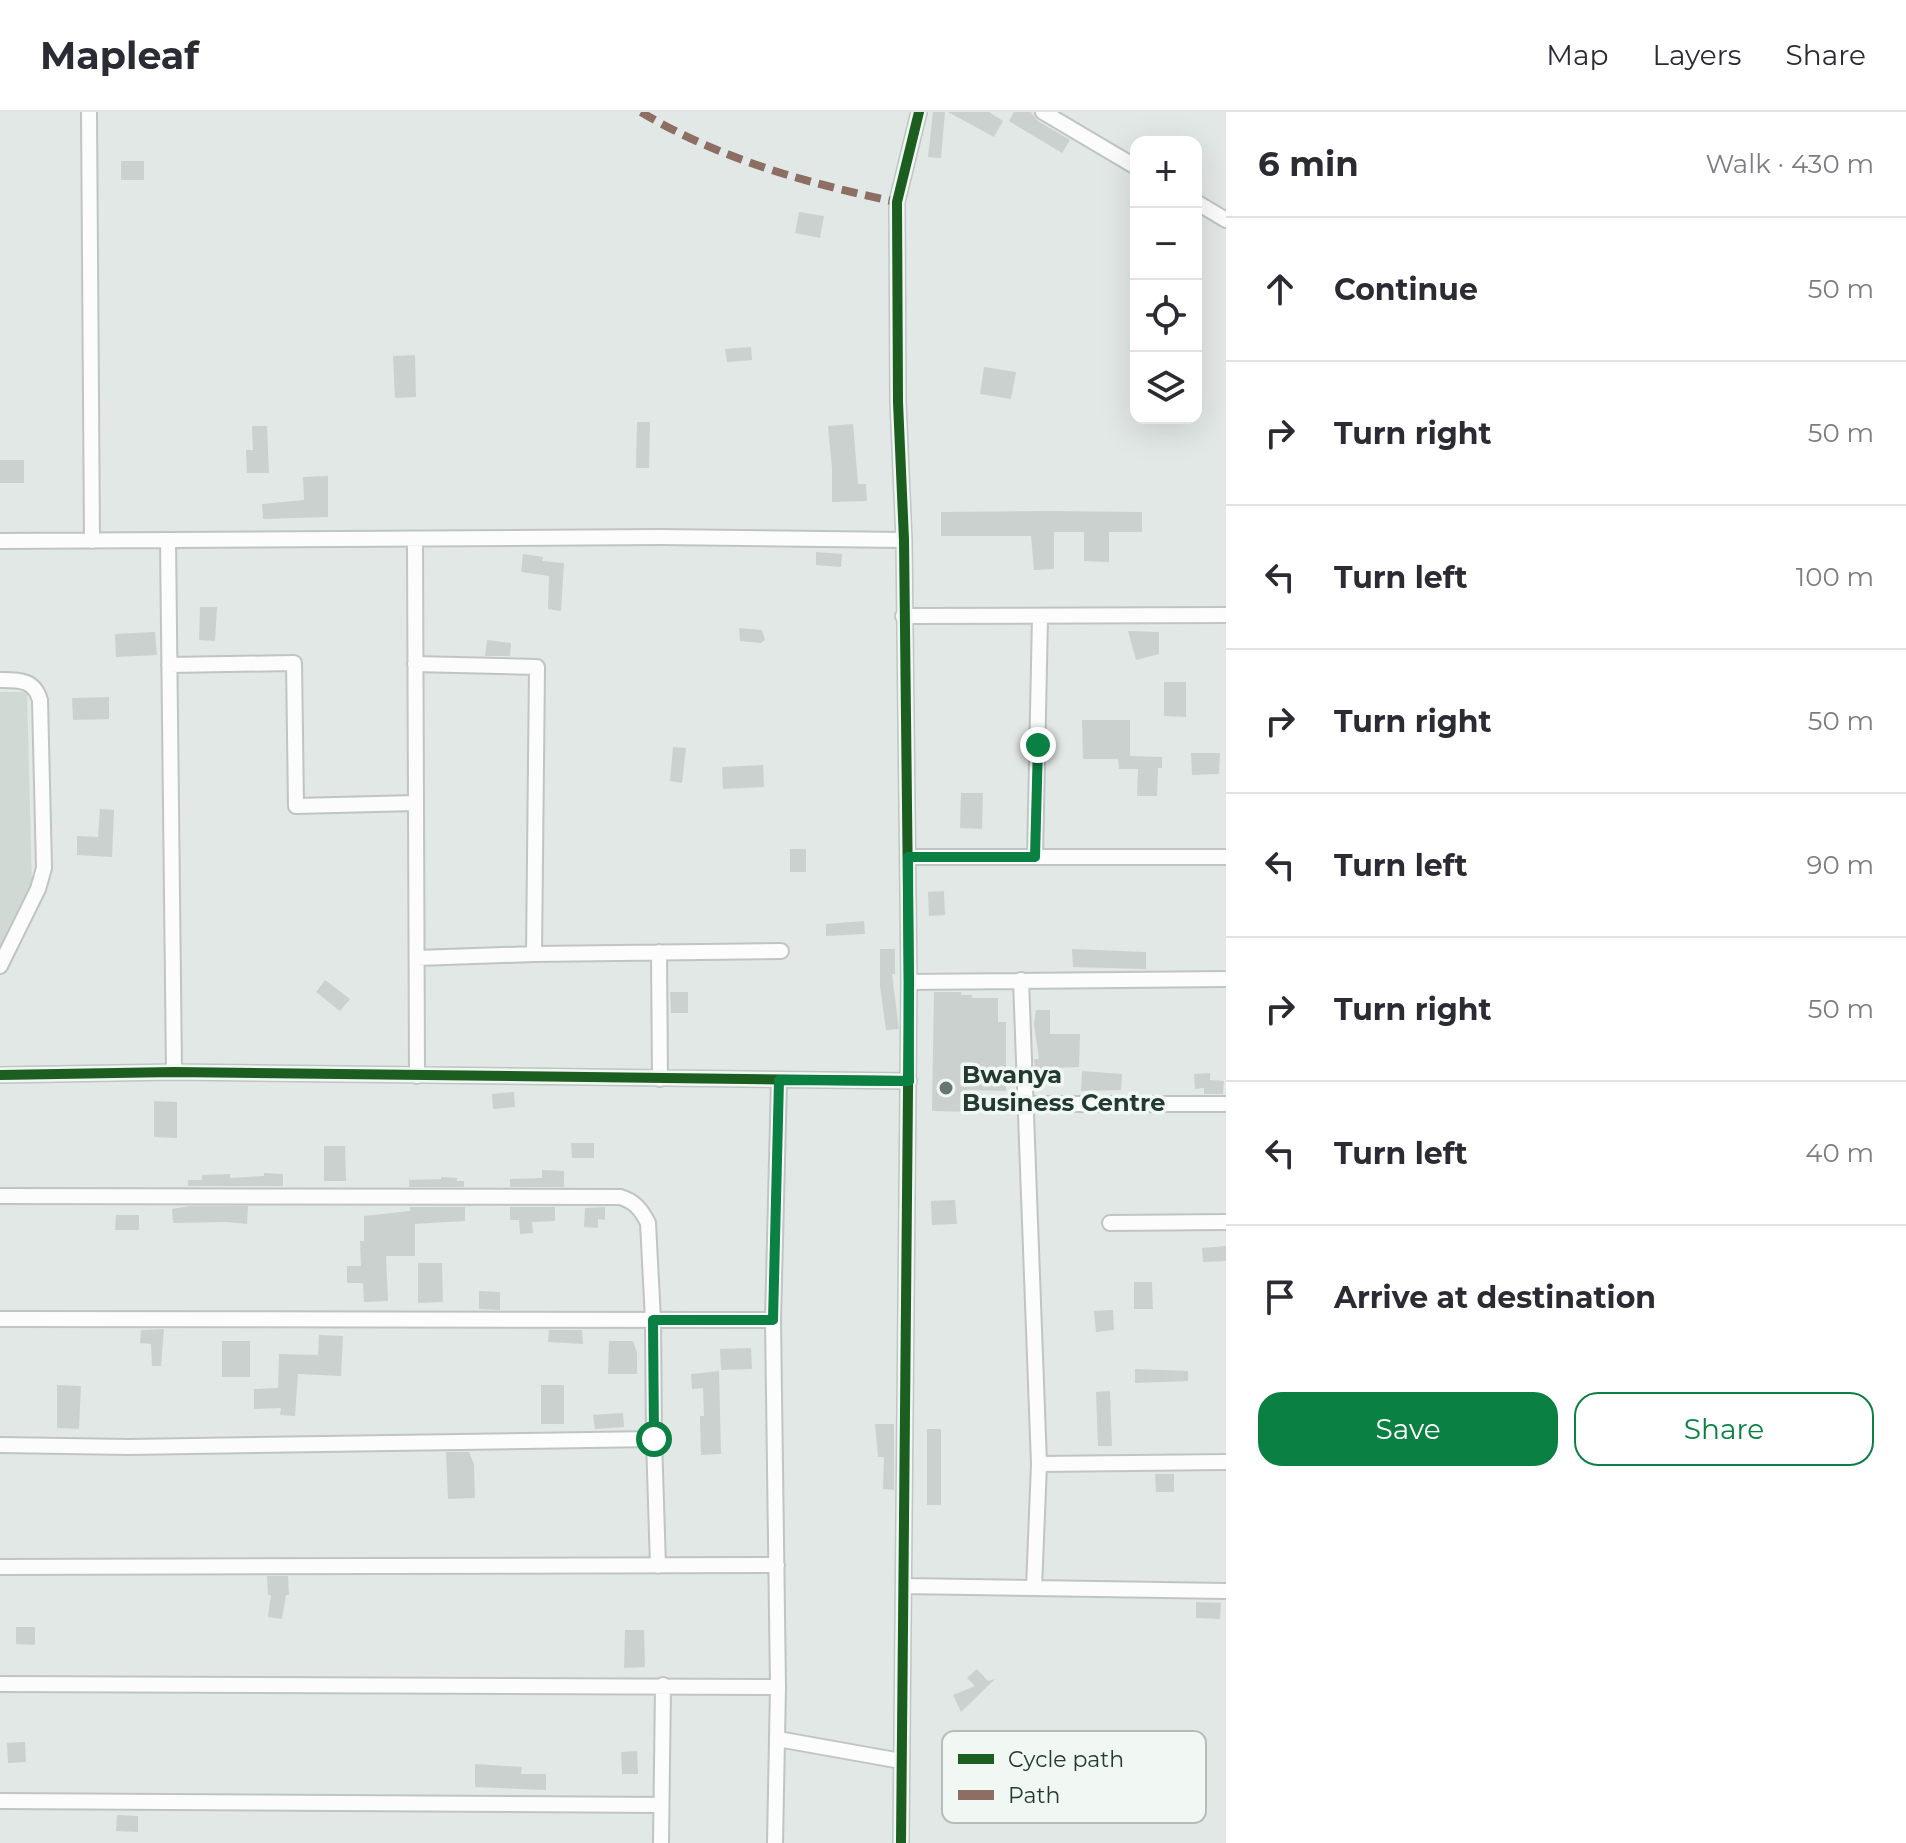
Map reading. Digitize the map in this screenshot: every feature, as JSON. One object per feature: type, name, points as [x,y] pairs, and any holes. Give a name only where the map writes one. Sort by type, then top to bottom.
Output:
[{"type":"street","points":[[89,112],[92,541]]},
{"type":"street","points":[[901,1843],[909,982],[897,202],[919,112]]},
{"type":"street","points":[[1043,112],[1130,163]]},
{"type":"street","points":[[1202,206],[1226,220]]},
{"type":"street","points":[[0,541],[660,537],[904,540]]},
{"type":"street","points":[[415,539],[417,1076]]},
{"type":"street","points":[[168,540],[174,1072]]},
{"type":"street","points":[[903,616],[1226,615]]},
{"type":"street","points":[[1035,857],[1040,617]]},
{"type":"street","points":[[169,665],[294,663],[296,806],[416,803]]},
{"type":"street","points":[[415,664],[537,667],[534,954]]},
{"type":"street","points":[[0,680],[27,682],[38,692],[45,861],[38,889],[0,966]]},
{"type":"street","points":[[908,857],[1226,857]]},
{"type":"street","points":[[417,958],[781,951]]},
{"type":"street","points":[[659,952],[660,1079]]},
{"type":"street","points":[[909,982],[1226,979]]},
{"type":"street","points":[[1021,980],[1039,1464],[1034,1588]]},
{"type":"street","points":[[0,1075],[174,1072],[909,1081]]},
{"type":"street","points":[[775,1843],[778,1687],[773,1320],[779,1080]]},
{"type":"street","points":[[1026,1104],[1226,1104]]},
{"type":"street","points":[[0,1196],[620,1197],[637,1205],[648,1223],[658,1566]]},
{"type":"street","points":[[1110,1223],[1226,1222]]},
{"type":"street","points":[[0,1319],[773,1320]]},
{"type":"street","points":[[0,1445],[129,1447],[654,1439]]},
{"type":"street","points":[[1039,1464],[1226,1462]]},
{"type":"street","points":[[0,1567],[777,1565]]},
{"type":"street","points":[[904,1586],[1226,1591]]},
{"type":"street","points":[[0,1684],[778,1687]]},
{"type":"street","points":[[661,1843],[663,1685]]},
{"type":"street","points":[[778,1739],[901,1761]]},
{"type":"street","points":[[0,1801],[661,1805]]},
{"type":"shaded area","points":[[0,692],[27,692],[32,886],[0,952]]},
{"type":"building","points":[[933,112],[945,112],[941,158],[928,157]]},
{"type":"building","points":[[948,112],[989,112],[1003,121],[994,137]]},
{"type":"building","points":[[1014,112],[1031,112],[1038,121],[1070,140],[1062,153],[1009,121]]},
{"type":"building","points":[[121,161],[144,161],[144,180],[121,180]]},
{"type":"building","points":[[799,212],[824,216],[820,238],[795,233]]},
{"type":"building","points":[[751,347],[752,360],[727,362],[725,349]]},
{"type":"building","points":[[415,355],[416,397],[395,398],[393,356]]},
{"type":"building","points":[[984,367],[1016,372],[1011,399],[980,394]]},
{"type":"building","points":[[637,422],[650,422],[649,468],[636,468]]},
{"type":"building","points":[[853,424],[858,484],[866,484],[867,501],[832,502],[828,426]]},
{"type":"building","points":[[252,426],[267,426],[269,473],[247,473],[246,450],[253,450]]},
{"type":"building","points":[[0,460],[24,460],[24,483],[0,483]]},
{"type":"building","points":[[328,476],[328,517],[263,519],[262,504],[304,500],[303,477]]},
{"type":"building","points":[[941,512],[1142,512],[1142,532],[1109,532],[1109,562],[1084,561],[1084,532],[1054,532],[1054,569],[1034,570],[1031,536],[941,536]]},
{"type":"building","points":[[816,552],[842,554],[841,567],[816,565]]},
{"type":"building","points":[[523,554],[543,557],[542,561],[564,563],[561,611],[548,609],[549,576],[521,572]]},
{"type":"building","points":[[200,607],[217,607],[215,641],[199,640]]},
{"type":"building","points":[[739,628],[762,630],[765,640],[761,643],[740,641]]},
{"type":"building","points":[[1128,631],[1159,632],[1159,654],[1136,660]]},
{"type":"building","points":[[155,632],[157,655],[116,657],[115,634]]},
{"type":"building","points":[[487,640],[511,643],[510,656],[485,656]]},
{"type":"building","points":[[1164,682],[1186,682],[1186,717],[1164,716]]},
{"type":"building","points":[[109,697],[109,719],[73,720],[72,698]]},
{"type":"building","points":[[1082,720],[1130,720],[1130,756],[1162,757],[1162,768],[1158,768],[1157,796],[1137,796],[1138,769],[1119,769],[1118,759],[1083,759]]},
{"type":"building","points":[[673,747],[686,748],[682,783],[670,781]]},
{"type":"building","points":[[1191,753],[1220,753],[1219,774],[1192,775]]},
{"type":"building","points":[[763,765],[764,787],[723,789],[722,767]]},
{"type":"building","points":[[961,793],[983,793],[982,829],[960,828]]},
{"type":"building","points":[[100,809],[114,810],[112,857],[77,855],[77,836],[98,837]]},
{"type":"building","points":[[790,849],[806,849],[806,872],[790,872]]},
{"type":"building","points":[[944,891],[945,915],[929,916],[928,892]]},
{"type":"building","points":[[864,921],[865,934],[826,936],[826,924]]},
{"type":"building","points":[[880,949],[895,949],[895,974],[892,974],[899,1029],[886,1030],[880,986]]},
{"type":"building","points":[[1072,949],[1146,952],[1146,969],[1073,967]]},
{"type":"building","points":[[325,980],[350,999],[340,1011],[316,992]]},
{"type":"building","points":[[670,992],[688,992],[688,1013],[671,1013]]},
{"type":"building","points":[[934,992],[961,992],[961,995],[972,995],[972,998],[998,998],[998,1022],[1006,1022],[1006,1091],[970,1090],[970,1112],[932,1111]]},
{"type":"building","points":[[1036,1010],[1050,1010],[1050,1034],[1080,1034],[1079,1067],[1050,1068],[1050,1075],[1035,1076],[1034,1059],[1039,1059],[1034,1024]]},
{"type":"building","points":[[1082,1071],[1122,1074],[1121,1090],[1081,1091]]},
{"type":"building","points":[[1210,1073],[1210,1080],[1224,1081],[1223,1094],[1204,1094],[1204,1088],[1195,1089],[1194,1074]]},
{"type":"building","points":[[514,1092],[515,1107],[493,1109],[492,1094]]},
{"type":"building","points":[[154,1101],[177,1102],[177,1138],[154,1137]]},
{"type":"building","points":[[571,1143],[594,1143],[594,1158],[572,1158]]},
{"type":"building","points":[[324,1146],[345,1146],[346,1181],[324,1181]]},
{"type":"building","points":[[542,1170],[564,1171],[564,1187],[510,1187],[510,1179],[542,1178]]},
{"type":"building","points":[[264,1173],[283,1174],[283,1186],[188,1186],[188,1180],[202,1180],[202,1175],[230,1174],[230,1178],[264,1176]]},
{"type":"building","points":[[441,1177],[464,1181],[464,1187],[409,1187],[409,1180]]},
{"type":"building","points":[[955,1200],[957,1224],[932,1225],[931,1201]]},
{"type":"building","points":[[248,1206],[247,1224],[173,1223],[172,1209]]},
{"type":"building","points":[[410,1207],[465,1207],[465,1221],[415,1224],[415,1256],[386,1256],[388,1301],[364,1302],[363,1283],[347,1283],[347,1266],[361,1266],[360,1241],[364,1241],[364,1216],[410,1211]]},
{"type":"building","points":[[510,1207],[555,1207],[555,1221],[532,1222],[533,1233],[520,1234],[519,1220],[510,1220]]},
{"type":"building","points":[[605,1207],[605,1220],[598,1219],[598,1228],[584,1227],[585,1208]]},
{"type":"building","points":[[116,1215],[139,1215],[139,1230],[115,1230]]},
{"type":"building","points":[[1226,1246],[1226,1261],[1203,1262],[1202,1248]]},
{"type":"building","points":[[418,1263],[442,1263],[443,1302],[418,1303]]},
{"type":"building","points":[[1134,1282],[1152,1282],[1153,1309],[1134,1309]]},
{"type":"building","points":[[479,1291],[500,1292],[500,1310],[479,1309]]},
{"type":"building","points":[[1113,1310],[1114,1330],[1096,1332],[1094,1311]]},
{"type":"building","points":[[164,1329],[161,1366],[152,1366],[151,1344],[140,1343],[141,1330]]},
{"type":"building","points":[[549,1330],[582,1330],[583,1344],[548,1342]]},
{"type":"building","points":[[319,1335],[343,1336],[341,1376],[298,1374],[295,1416],[280,1415],[281,1408],[254,1409],[254,1389],[278,1388],[279,1354],[318,1355]]},
{"type":"building","points":[[222,1341],[250,1341],[250,1377],[222,1377]]},
{"type":"building","points":[[609,1341],[633,1341],[637,1353],[637,1374],[608,1374]]},
{"type":"building","points":[[751,1348],[752,1369],[721,1370],[720,1349]]},
{"type":"building","points":[[1135,1369],[1188,1371],[1188,1381],[1135,1383]]},
{"type":"building","points":[[719,1371],[721,1454],[701,1455],[703,1388],[692,1389],[691,1374]]},
{"type":"building","points":[[57,1385],[81,1386],[79,1429],[57,1428]]},
{"type":"building","points":[[541,1385],[564,1385],[564,1424],[541,1424]]},
{"type":"building","points":[[1110,1391],[1112,1446],[1098,1446],[1096,1392]]},
{"type":"building","points":[[623,1413],[624,1427],[595,1429],[593,1415]]},
{"type":"building","points":[[875,1424],[894,1424],[894,1490],[883,1489],[884,1457],[878,1457]]},
{"type":"building","points":[[927,1429],[941,1429],[941,1505],[927,1505]]},
{"type":"building","points":[[446,1452],[469,1452],[474,1464],[475,1498],[448,1499]]},
{"type":"building","points":[[1155,1474],[1174,1474],[1174,1492],[1156,1492]]},
{"type":"building","points":[[267,1576],[288,1576],[289,1595],[286,1595],[282,1619],[268,1617],[271,1595],[268,1595]]},
{"type":"building","points":[[1196,1602],[1221,1603],[1220,1619],[1196,1618]]},
{"type":"building","points":[[16,1627],[35,1627],[35,1645],[16,1644]]},
{"type":"building","points":[[625,1630],[644,1630],[645,1667],[624,1668]]},
{"type":"building","points":[[977,1669],[988,1681],[995,1679],[961,1712],[953,1695],[975,1686],[967,1678]]},
{"type":"building","points":[[25,1742],[26,1762],[8,1763],[7,1743]]},
{"type":"building","points":[[637,1751],[638,1774],[622,1774],[621,1752]]},
{"type":"building","points":[[475,1764],[522,1767],[521,1774],[546,1774],[546,1790],[475,1787]]},
{"type":"building","points":[[117,1815],[138,1816],[138,1832],[116,1831]]},
{"type":"marked path","points":[[641,112],[671,129],[765,168],[897,202]]},
{"type":"cycle path","points":[[901,1843],[909,982],[897,202],[919,112]]},
{"type":"cycle path","points":[[0,1075],[174,1072],[909,1081]]},
{"type":"place","name":"Bwanya Business Centre","points":[[946,1088]]},
{"type":"route","points":[[654,1439],[653,1320],[773,1320],[779,1080],[909,1081],[908,857],[1035,857],[1038,745]]}]
